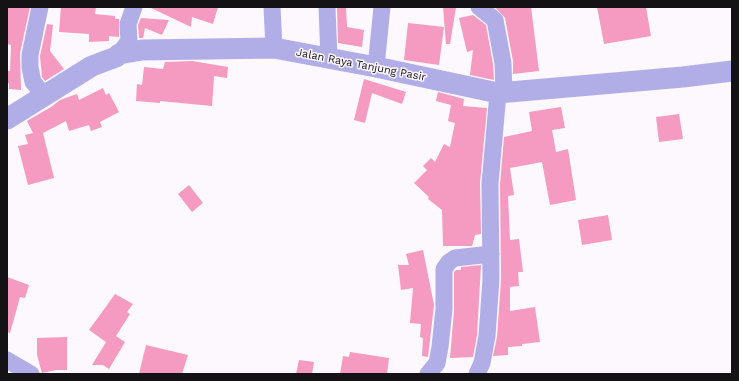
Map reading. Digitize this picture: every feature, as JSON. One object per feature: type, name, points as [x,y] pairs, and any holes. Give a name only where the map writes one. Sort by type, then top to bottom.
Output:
[{"type":"street","points":[[40,7],[30,55],[30,67],[33,82],[45,96]]},
{"type":"street","points":[[118,54],[128,41],[128,24],[134,7]]},
{"type":"street","points":[[272,7],[274,48]]},
{"type":"street","points":[[327,7],[329,59]]},
{"type":"street","points":[[376,67],[382,7]]},
{"type":"street","points":[[477,374],[482,362],[487,336],[491,279],[490,184],[503,63],[495,20],[479,7]]},
{"type":"street","name":"Jalan Raya Tanjung Pasir","points":[[7,119],[92,66],[116,57],[118,54],[142,50],[274,48],[501,92],[683,77],[732,71]]},
{"type":"street","points":[[428,374],[437,363],[440,347],[444,309],[444,270],[449,262],[455,258],[491,254]]},
{"type":"street","points":[[7,360],[31,374]]},
{"type":"building","points":[[7,7],[30,7],[20,53],[21,90],[9,89],[9,83],[7,83],[7,71],[10,71],[11,45],[7,44]]},
{"type":"building","points":[[61,7],[96,7],[95,14],[115,16],[115,19],[119,19],[119,37],[109,36],[109,41],[89,42],[89,34],[59,32]]},
{"type":"building","points":[[149,7],[218,7],[213,24],[192,17],[191,27]]},
{"type":"building","points":[[337,7],[346,7],[347,27],[364,30],[362,47],[338,43]]},
{"type":"building","points":[[443,7],[456,7],[450,44],[446,44]]},
{"type":"building","points":[[495,7],[531,7],[539,71],[513,74],[513,61],[505,18]]},
{"type":"building","points":[[597,7],[646,7],[651,36],[604,44]]},
{"type":"building","points":[[473,15],[486,25],[493,64],[494,80],[470,75],[473,50],[467,52],[459,18]]},
{"type":"building","points":[[141,18],[169,20],[162,35],[145,28],[143,38],[139,38],[138,25]]},
{"type":"building","points":[[408,23],[444,27],[439,65],[404,60]]},
{"type":"building","points":[[47,24],[53,25],[50,51],[64,69],[45,81],[42,77],[40,56]]},
{"type":"building","points":[[192,61],[228,67],[227,78],[214,76],[212,106],[160,101],[160,103],[136,101],[137,84],[142,85],[144,67],[163,69],[165,62]]},
{"type":"building","points":[[364,79],[406,92],[402,104],[372,93],[365,123],[354,120]]},
{"type":"building","points":[[103,88],[106,95],[109,93],[119,112],[100,122],[102,127],[91,131],[89,125],[69,131],[66,121],[43,133],[54,178],[28,185],[18,146],[28,144],[25,135],[33,133],[27,121],[60,100],[77,94],[79,100]]},
{"type":"building","points":[[438,92],[464,99],[463,106],[487,108],[480,183],[481,234],[475,235],[472,246],[443,246],[442,210],[428,199],[429,197],[414,183],[427,170],[423,166],[431,158],[435,162],[444,144],[450,147],[455,123],[448,121],[451,105],[436,101]]},
{"type":"building","points":[[561,107],[565,128],[552,130],[556,152],[568,149],[576,200],[550,205],[542,162],[510,168],[514,195],[508,196],[510,240],[519,239],[523,272],[518,272],[519,286],[510,287],[510,311],[535,307],[540,342],[508,347],[508,355],[493,356],[497,337],[501,280],[500,184],[504,137],[532,131],[529,112]]},
{"type":"building","points":[[679,114],[683,139],[659,142],[656,117]]},
{"type":"building","points":[[189,185],[203,203],[192,212],[178,194]]},
{"type":"building","points":[[608,215],[612,240],[582,245],[578,220]]},
{"type":"building","points":[[423,250],[434,305],[428,357],[422,356],[423,338],[420,337],[421,324],[410,323],[413,288],[401,290],[398,265],[409,265],[406,254]]},
{"type":"building","points":[[481,265],[477,335],[473,357],[450,358],[454,310],[454,272],[456,270],[461,270],[461,267]]},
{"type":"building","points":[[7,277],[29,285],[25,298],[20,297],[10,333],[7,332]]},
{"type":"building","points":[[115,294],[133,304],[127,312],[130,314],[116,336],[125,342],[109,369],[103,365],[92,365],[106,342],[89,330]]},
{"type":"building","points":[[67,337],[67,370],[56,370],[42,373],[37,355],[37,338]]},
{"type":"building","points":[[146,345],[188,355],[182,374],[139,374]]},
{"type":"building","points":[[350,352],[389,358],[387,374],[340,374],[343,356],[349,357]]},
{"type":"building","points":[[299,360],[314,362],[312,374],[296,374]]}]
